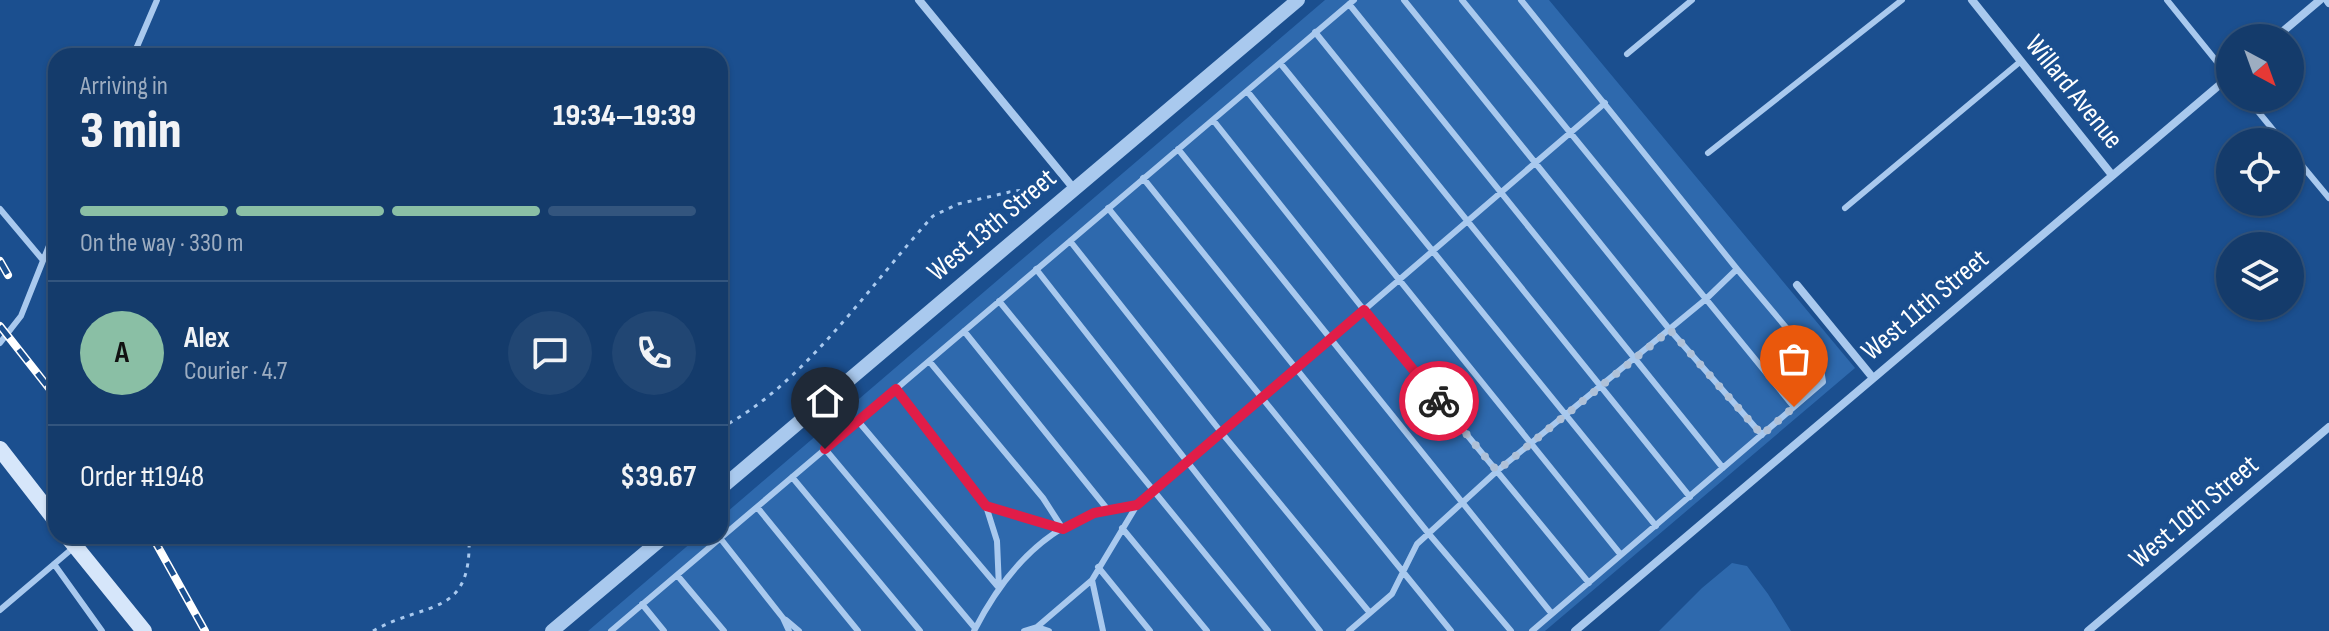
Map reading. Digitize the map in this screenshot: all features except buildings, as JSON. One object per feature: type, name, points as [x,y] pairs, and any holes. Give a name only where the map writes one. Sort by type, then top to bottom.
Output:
[{"type":"main road","points":[[0,449],[48,511]]},
{"type":"main road","points":[[73,544],[144,631]]},
{"type":"street","points":[[919,0],[1072,187]]},
{"type":"street","name":"West 13th Street","points":[[728,482],[1072,187],[1298,0]]},
{"type":"street","name":"Willard Avenue","points":[[1972,0],[2112,175]]},
{"type":"street","points":[[2292,24],[2320,0]]},
{"type":"street","name":"West 11th Street","points":[[1575,631],[2216,89]]},
{"type":"street","points":[[1797,285],[1873,378]]},
{"type":"street","name":"West 10th Street","points":[[2088,631],[2329,427]]},
{"type":"street","points":[[552,631],[655,544]]},
{"type":"lane","points":[[136,48],[157,0]]},
{"type":"lane","points":[[1404,0],[1670,330],[1762,435]]},
{"type":"lane","points":[[1462,0],[1794,407]]},
{"type":"lane","points":[[1521,0],[1821,369],[1823,382],[1532,631]]},
{"type":"lane","points":[[1627,54],[1692,0]]},
{"type":"lane","points":[[1708,153],[1902,0]]},
{"type":"lane","points":[[2167,0],[2216,60]]},
{"type":"lane","points":[[728,531],[1351,2],[1723,468]]},
{"type":"lane","points":[[1315,32],[1690,497]]},
{"type":"lane","points":[[1845,208],[2021,61]]},
{"type":"lane","points":[[1280,63],[1656,526]]},
{"type":"lane","points":[[1247,91],[1621,555]]},
{"type":"lane","points":[[1038,629],[1092,580],[1137,505],[1152,491],[1605,103]]},
{"type":"lane","points":[[2258,112],[2272,128]]},
{"type":"lane","points":[[1213,120],[1364,310],[1589,583]]},
{"type":"lane","points":[[1178,149],[1552,614]]},
{"type":"lane","points":[[2304,168],[2329,198]]},
{"type":"lane","points":[[1143,178],[1429,534],[1511,631]]},
{"type":"lane","points":[[1108,208],[1451,631]]},
{"type":"lane","points":[[0,209],[42,259]]},
{"type":"lane","points":[[1070,241],[1370,613]]},
{"type":"lane","points":[[0,343],[21,316],[48,246]]},
{"type":"lane","points":[[1036,269],[1320,631]]},
{"type":"lane","points":[[1349,631],[1392,594],[1417,544],[1462,502],[1670,330],[1737,269]]},
{"type":"lane","points":[[999,301],[1268,631]]},
{"type":"lane","points":[[964,331],[1108,510]]},
{"type":"lane","points":[[929,361],[1043,498],[1063,529]]},
{"type":"lane","points":[[896,389],[986,506],[997,541],[999,588]]},
{"type":"lane","points":[[858,421],[999,588]]},
{"type":"lane","points":[[825,449],[974,630],[1018,563],[1053,534],[1094,513],[1137,505]]},
{"type":"lane","points":[[792,477],[920,631]]},
{"type":"lane","points":[[986,506],[1063,529]]},
{"type":"lane","points":[[757,507],[858,631]]},
{"type":"lane","points":[[1122,528],[1207,631]]},
{"type":"lane","points":[[0,610],[54,564],[69,544]]},
{"type":"lane","points":[[611,631],[713,544]]},
{"type":"lane","points":[[725,544],[783,618],[799,631]]},
{"type":"lane","points":[[54,564],[102,631]]},
{"type":"lane","points":[[1098,567],[1150,631]]},
{"type":"lane","points":[[677,575],[724,631]]},
{"type":"lane","points":[[1092,580],[1103,631]]},
{"type":"lane","points":[[642,604],[664,631]]},
{"type":"lane","points":[[783,618],[789,631]]},
{"type":"lane","points":[[1024,631],[1049,631]]},
{"type":"path","points":[[728,424],[778,390],[933,216],[958,204],[1014,191],[1072,187]]},
{"type":"path","points":[[373,631],[431,608],[461,589],[467,578],[469,544]]},
{"type":"shaded area","points":[[1325,0],[1549,0],[1855,368],[1545,631],[588,631],[690,544],[728,544],[728,511]]},
{"type":"shaded area","points":[[1732,563],[1747,566],[1791,631],[1659,631],[1702,588]]},
{"type":"railway","points":[[0,261],[8,275]]},
{"type":"railway","points":[[0,326],[48,387]]},
{"type":"railway","points":[[156,544],[205,631]]},
{"type":"way so far","points":[[1439,401],[1497,471],[1670,330],[1762,435],[1794,407]]},
{"type":"route","points":[[825,449],[896,389],[986,506],[1063,529],[1094,513],[1137,505],[1364,310],[1439,401]]}]
